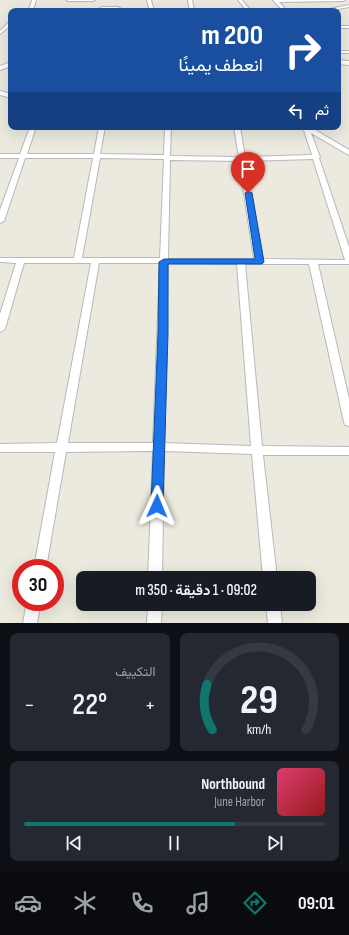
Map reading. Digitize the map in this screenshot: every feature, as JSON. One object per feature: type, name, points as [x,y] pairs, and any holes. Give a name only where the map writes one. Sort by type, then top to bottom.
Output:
[{"type":"street","points":[[68,0],[93,0]]},
{"type":"street","points":[[240,0],[247,8]]},
{"type":"street","points":[[276,1],[343,0],[348,6],[337,8]]},
{"type":"street","points":[[102,8],[118,8]]},
{"type":"street","points":[[0,33],[8,27]]},
{"type":"street","points":[[0,221],[32,130]]},
{"type":"street","points":[[78,260],[101,130]]},
{"type":"street","points":[[155,571],[168,130]]},
{"type":"street","points":[[237,130],[259,262]]},
{"type":"street","points":[[307,130],[349,259]]},
{"type":"street","points":[[311,130],[349,153]]},
{"type":"street","points":[[0,156],[242,159],[317,157]]},
{"type":"street","points":[[0,260],[349,262]]},
{"type":"street","points":[[0,329],[21,260]]},
{"type":"street","points":[[42,559],[95,261]]},
{"type":"street","points":[[241,262],[257,450],[269,571]]},
{"type":"street","points":[[313,262],[349,422]]},
{"type":"street","points":[[0,448],[158,447],[349,451]]},
{"type":"street","points":[[30,623],[32,611]]},
{"type":"street","points":[[154,623],[155,611]]},
{"type":"street","points":[[274,611],[275,623]]},
{"type":"route","points":[[157,506],[164,262],[259,262],[254,222],[248,193]]}]
